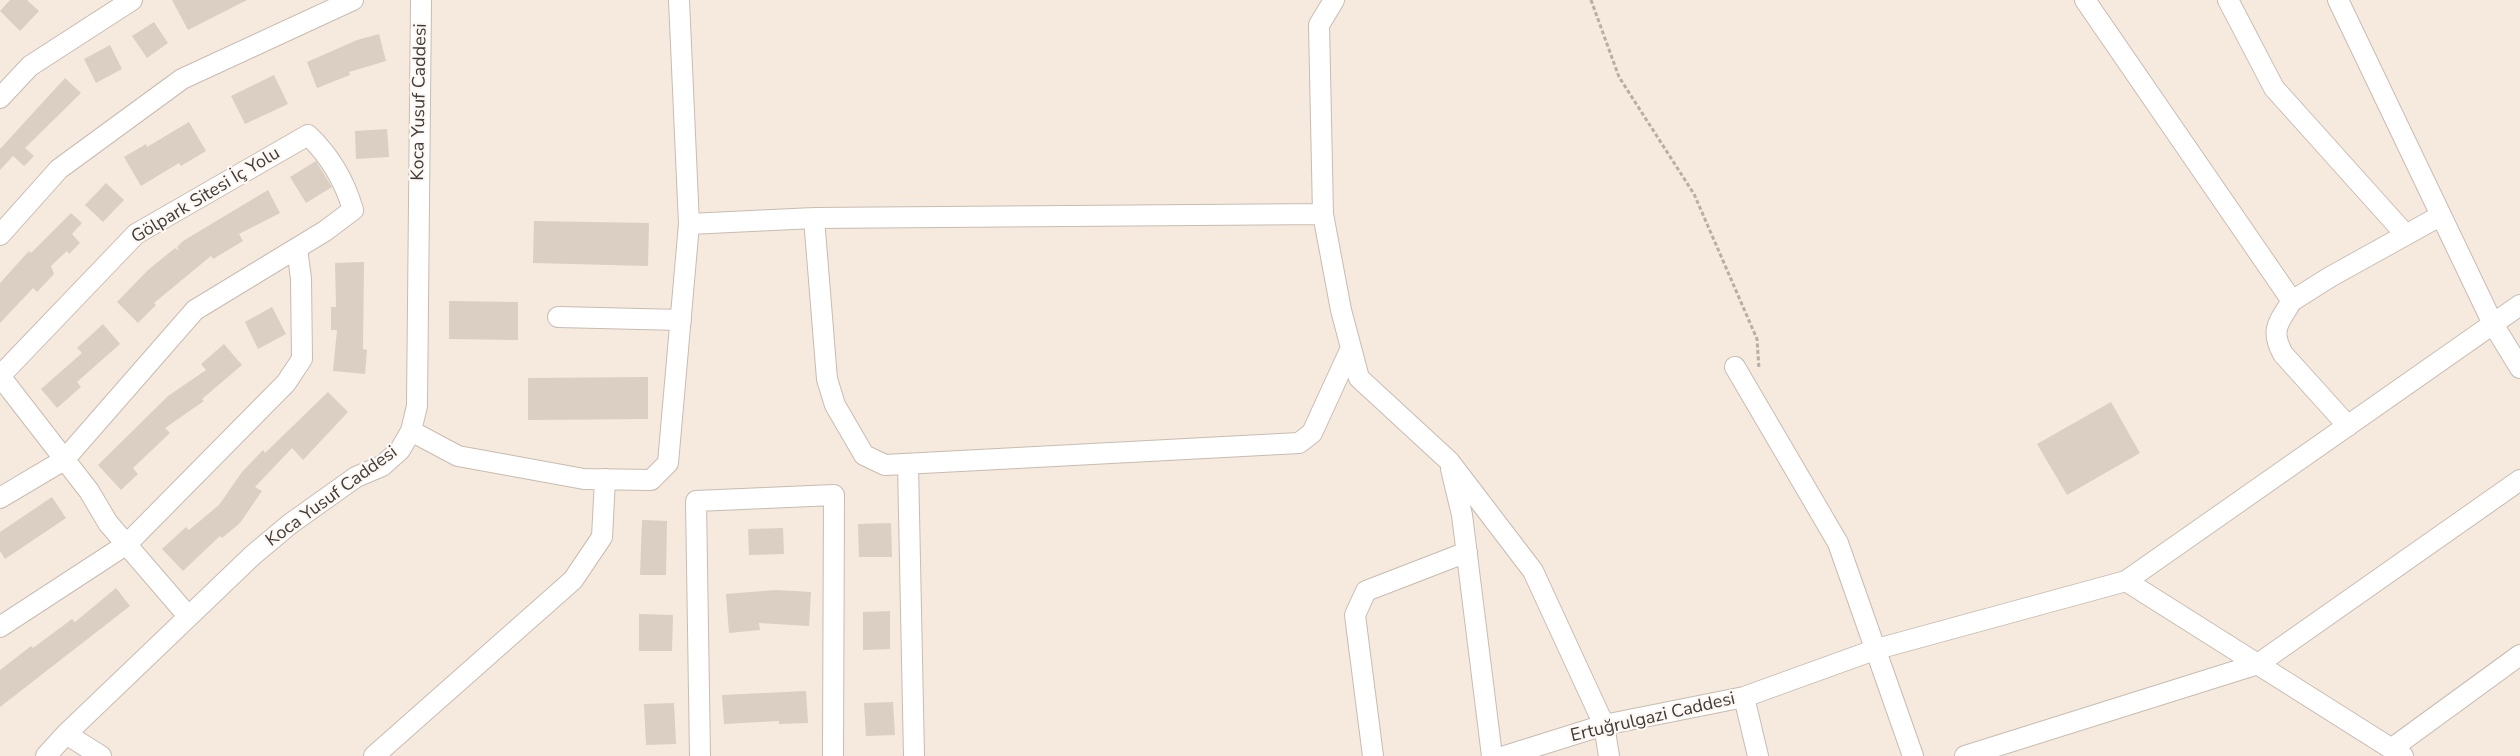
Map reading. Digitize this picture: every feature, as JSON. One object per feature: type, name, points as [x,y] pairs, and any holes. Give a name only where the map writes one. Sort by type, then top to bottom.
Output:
[{"type":"street","points":[[0,98],[30,66],[132,0]]},
{"type":"street","points":[[0,235],[59,169],[182,79],[355,0]]},
{"type":"street","name":"Koca Yusuf Caddesi","points":[[46,756],[66,734],[252,555],[290,524],[356,478],[382,466],[400,450],[411,431],[417,406],[422,0]]},
{"type":"street","points":[[411,431],[458,456],[584,479],[651,480],[668,463],[689,224],[679,0]]},
{"type":"street","points":[[1334,0],[1319,26],[1323,214],[1341,310],[1358,378],[1449,461],[1533,571],[1604,725],[1609,756]]},
{"type":"street","points":[[2085,0],[2292,302]]},
{"type":"street","points":[[2228,0],[2274,88],[2406,235]]},
{"type":"street","points":[[2338,0],[2493,324],[2520,368]]},
{"type":"street","name":"Gölpark Sitesi İç Yolu","points":[[0,498],[64,460],[195,310],[297,248],[353,210],[347,190],[322,149],[308,135],[136,234],[0,376],[64,460],[88,491],[108,523],[188,616]]},
{"type":"street","points":[[689,224],[814,218],[1323,214]]},
{"type":"street","points":[[2348,426],[2282,354],[2276,343],[2275,328],[2292,302],[2330,277],[2440,216]]},
{"type":"street","points":[[814,218],[827,379],[835,405],[864,455],[885,465],[1299,442],[1312,433],[1351,348]]},
{"type":"street","points":[[0,627],[126,544],[286,383],[302,359],[301,279],[297,248]]},
{"type":"street","name":"Ertuğrulgazi Caddesi","points":[[1505,756],[1604,725],[1744,697],[1877,649],[2126,581],[2520,305]]},
{"type":"street","points":[[558,317],[681,320]]},
{"type":"street","points":[[1735,367],[1838,543],[1877,649],[1913,756]]},
{"type":"street","points":[[1449,461],[1462,515],[1492,756]]},
{"type":"street","points":[[908,464],[914,756]]},
{"type":"street","points":[[374,756],[573,580],[602,537],[605,479]]},
{"type":"street","points":[[1965,756],[2258,664],[2520,480]]},
{"type":"street","points":[[700,756],[696,501],[834,496],[833,756]]},
{"type":"street","points":[[1373,756],[1354,615],[1366,591],[1467,552]]},
{"type":"street","points":[[2126,581],[2397,752],[2520,655]]},
{"type":"street","points":[[1744,697],[1758,756]]},
{"type":"street","points":[[66,734],[102,756]]},
{"type":"path","points":[[1592,0],[1619,77],[1694,194],[1752,326],[1757,339],[1759,364],[1758,376],[1750,394]]},
{"type":"building","points":[[10,0],[27,0],[39,11],[20,31],[0,11]]},
{"type":"building","points":[[172,0],[247,0],[188,30]]},
{"type":"building","points":[[154,22],[168,43],[147,58],[132,36]]},
{"type":"building","points":[[379,34],[386,61],[349,72],[350,75],[317,88],[307,62],[357,40]]},
{"type":"building","points":[[110,45],[122,69],[96,83],[84,59]]},
{"type":"building","points":[[274,75],[288,104],[245,124],[231,96]]},
{"type":"building","points":[[65,78],[81,93],[25,148],[34,156],[24,166],[13,156],[0,170],[0,149]]},
{"type":"building","points":[[189,122],[206,151],[181,166],[179,163],[141,186],[124,157],[146,144],[147,147]]},
{"type":"building","points":[[387,129],[389,157],[356,159],[355,131]]},
{"type":"building","points":[[316,161],[332,187],[306,203],[290,177]]},
{"type":"building","points":[[106,183],[124,200],[103,222],[85,205]]},
{"type":"building","points":[[268,190],[280,213],[239,234],[243,241],[213,259],[211,256],[154,303],[156,305],[138,323],[117,302],[148,270],[175,248],[179,251],[177,247],[183,241]]},
{"type":"building","points":[[71,213],[82,223],[72,234],[80,243],[69,254],[67,251],[51,266],[54,274],[37,292],[33,288],[0,323],[0,283],[29,251],[31,253]]},
{"type":"building","points":[[534,221],[649,223],[648,266],[533,263]]},
{"type":"building","points":[[364,262],[363,349],[367,350],[365,374],[333,371],[337,330],[331,330],[331,307],[336,307],[335,263]]},
{"type":"building","points":[[449,301],[518,302],[518,340],[449,339]]},
{"type":"building","points":[[272,307],[286,334],[258,349],[245,322]]},
{"type":"building","points":[[103,324],[120,344],[77,382],[81,387],[57,408],[41,389],[82,353],[77,348]]},
{"type":"building","points":[[224,344],[242,365],[202,399],[204,401],[165,428],[170,433],[133,468],[138,474],[121,490],[98,465],[168,396],[206,370],[201,364]]},
{"type":"building","points":[[648,377],[648,419],[528,420],[528,378]]},
{"type":"building","points":[[328,392],[348,412],[303,460],[292,448],[255,487],[262,491],[240,523],[222,538],[220,536],[183,571],[162,549],[186,527],[189,530],[219,505],[242,472],[263,450],[265,453]]},
{"type":"building","points":[[2111,402],[2140,453],[2067,495],[2037,444]]},
{"type":"building","points":[[52,497],[66,518],[5,559],[0,551],[0,532]]},
{"type":"building","points":[[642,520],[667,521],[666,575],[640,575]]},
{"type":"building","points":[[891,523],[892,557],[859,557],[858,524]]},
{"type":"building","points":[[783,528],[784,554],[749,555],[748,529]]},
{"type":"building","points":[[116,588],[130,606],[0,707],[0,670],[31,646],[33,648],[72,619],[75,622]]},
{"type":"building","points":[[776,590],[811,592],[809,626],[759,623],[760,630],[729,633],[726,594]]},
{"type":"building","points":[[890,611],[890,649],[863,650],[863,612]]},
{"type":"building","points":[[639,614],[673,615],[672,651],[639,651]]},
{"type":"building","points":[[806,691],[808,723],[779,724],[779,721],[724,724],[722,695]]},
{"type":"building","points":[[893,702],[895,735],[866,736],[864,703]]},
{"type":"building","points":[[674,703],[676,744],[646,745],[644,704]]}]
